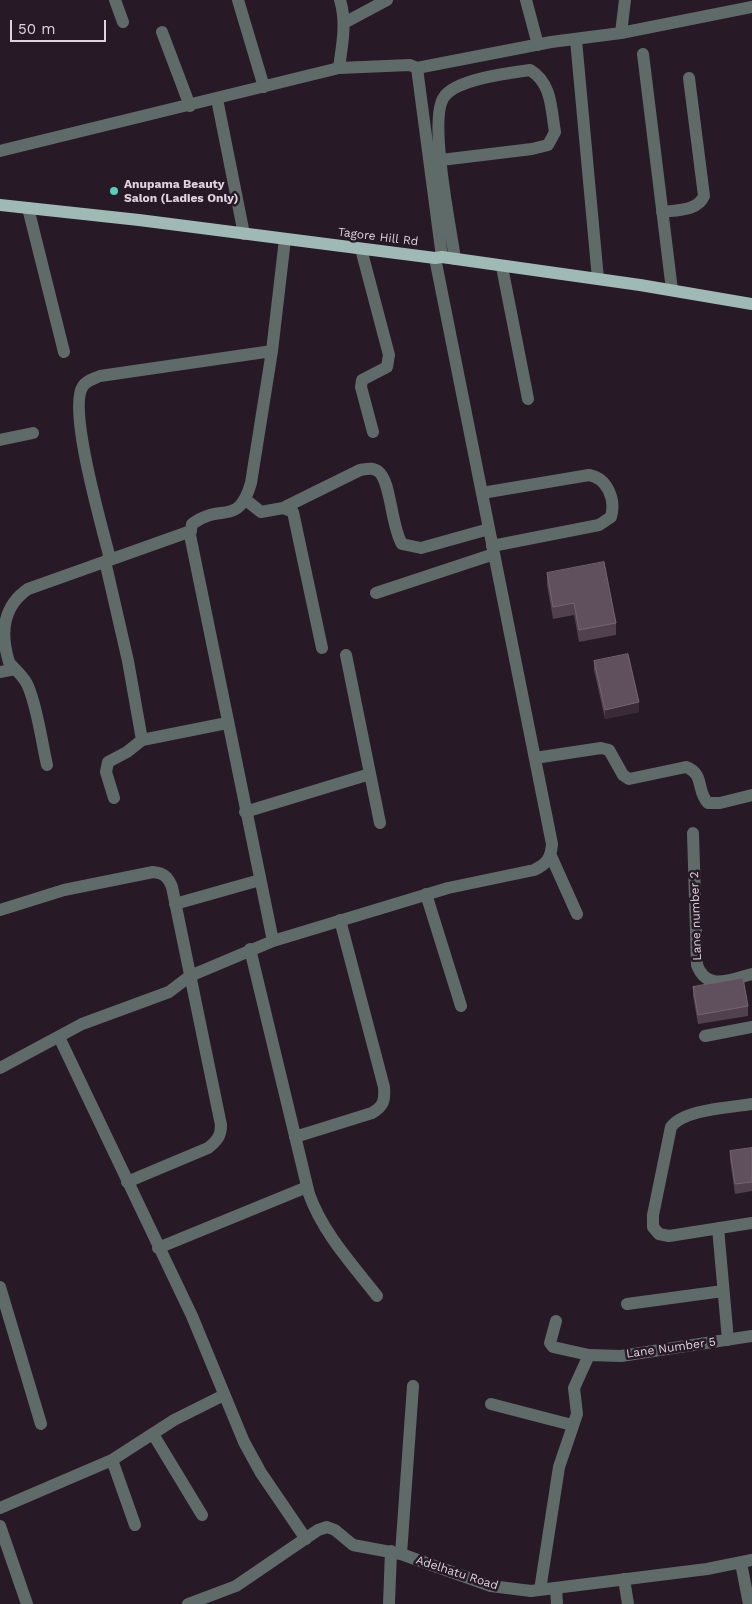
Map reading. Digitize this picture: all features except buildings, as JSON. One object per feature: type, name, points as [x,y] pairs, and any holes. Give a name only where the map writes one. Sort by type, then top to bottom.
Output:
[{"type":"main road","name":"Tagore Hill Rd","points":[[0,206],[455,259],[672,290],[752,304]]},
{"type":"street","points":[[114,0],[123,22]]},
{"type":"street","points":[[238,0],[264,86]]},
{"type":"street","points":[[339,68],[344,22],[340,0]]},
{"type":"street","points":[[344,22],[387,0]]},
{"type":"street","points":[[526,0],[538,45]]},
{"type":"street","points":[[621,33],[625,0]]},
{"type":"street","points":[[0,151],[339,68],[410,65],[417,68],[538,45],[621,33],[752,7]]},
{"type":"street","points":[[162,32],[190,106]]},
{"type":"street","points":[[576,40],[598,279]]},
{"type":"street","points":[[643,54],[672,290]]},
{"type":"street","points":[[417,68],[438,258],[493,550],[552,844],[551,856],[578,914]]},
{"type":"street","points":[[442,160],[532,149],[548,145],[555,132],[547,87],[538,74],[530,70],[464,83],[444,95],[439,106],[437,127],[455,259]]},
{"type":"street","points":[[662,212],[695,206],[701,203],[704,196],[689,78]]},
{"type":"street","points":[[218,99],[244,234]]},
{"type":"street","points":[[28,208],[64,352]]},
{"type":"street","points":[[273,941],[227,723],[190,531],[192,524],[202,517],[234,510],[246,500],[251,483],[272,351],[285,239]]},
{"type":"street","points":[[361,249],[389,354],[387,368],[362,380],[361,387],[373,432]]},
{"type":"street","points":[[502,267],[528,398]]},
{"type":"street","points":[[142,740],[108,560],[81,434],[80,396],[82,386],[89,380],[100,376],[272,351]]},
{"type":"street","points":[[0,440],[33,433]]},
{"type":"street","points":[[246,500],[261,512],[283,508],[360,470],[372,468],[380,472],[386,484],[396,534],[402,544],[421,548],[489,529]]},
{"type":"street","points":[[376,593],[493,550],[599,524],[611,517],[613,511],[604,482],[599,477],[589,475],[482,493]]},
{"type":"street","points":[[283,508],[293,512],[296,520],[322,648]]},
{"type":"street","points":[[47,765],[31,695],[23,677],[15,669],[1,646],[0,632],[4,614],[13,599],[28,589],[190,531]]},
{"type":"street","points":[[346,655],[380,823]]},
{"type":"street","points":[[0,672],[15,669]]},
{"type":"street","points":[[114,798],[106,772],[108,762],[127,752],[142,740],[227,723]]},
{"type":"street","points":[[535,758],[601,748],[609,750],[623,774],[629,779],[686,767],[694,770],[699,776],[702,798],[708,804],[720,804],[752,795]]},
{"type":"street","points":[[246,812],[370,774]]},
{"type":"street","name":"Lane number 2","points":[[693,833],[697,965],[700,974],[706,980],[714,982],[752,974]]},
{"type":"street","points":[[0,1068],[82,1024],[168,992],[190,976],[273,941],[426,894],[534,870],[544,865],[551,856]]},
{"type":"street","points":[[0,910],[64,890],[153,872],[161,873],[168,878],[221,1125],[221,1134],[217,1141],[208,1148],[127,1182]]},
{"type":"street","points":[[175,904],[260,880]]},
{"type":"street","points":[[426,894],[461,1006]]},
{"type":"street","points":[[295,1137],[372,1113],[380,1108],[385,1100],[384,1087],[340,920]]},
{"type":"street","points":[[250,950],[307,1187],[315,1212],[377,1296]]},
{"type":"street","points":[[705,1036],[752,1027]]},
{"type":"street","points":[[59,1037],[192,1316],[244,1442],[260,1473],[306,1539]]},
{"type":"street","points":[[752,1104],[691,1114],[676,1120],[671,1127],[653,1216],[653,1227],[659,1234],[669,1236],[752,1223]]},
{"type":"street","points":[[158,1248],[307,1187]]},
{"type":"street","points":[[718,1228],[728,1340]]},
{"type":"street","points":[[0,1287],[41,1424]]},
{"type":"street","points":[[627,1304],[724,1292]]},
{"type":"street","name":"Lane Number 5","points":[[556,1321],[550,1338],[550,1343],[553,1347],[589,1356],[637,1355],[752,1336]]},
{"type":"street","points":[[540,1590],[559,1467],[577,1405],[574,1388],[589,1356]]},
{"type":"street","points":[[389,1604],[413,1386]]},
{"type":"street","points":[[0,1508],[112,1460],[189,1411],[224,1395]]},
{"type":"street","points":[[491,1404],[572,1425]]},
{"type":"street","points":[[152,1434],[202,1516]]},
{"type":"street","points":[[112,1460],[135,1525]]},
{"type":"street","points":[[0,1526],[27,1604]]},
{"type":"street","name":"Adelhatu Road","points":[[188,1604],[236,1586],[318,1530],[327,1527],[335,1530],[353,1545],[364,1549],[396,1552],[491,1586],[531,1591],[746,1561]]},
{"type":"street","points":[[746,1561],[749,1604]]},
{"type":"street","points":[[624,1579],[628,1604]]},
{"type":"street","points":[[556,1588],[557,1604]]},
{"type":"place","name":"Anupama Beauty Salon (Ladies Only)","points":[[114,191]]}]
